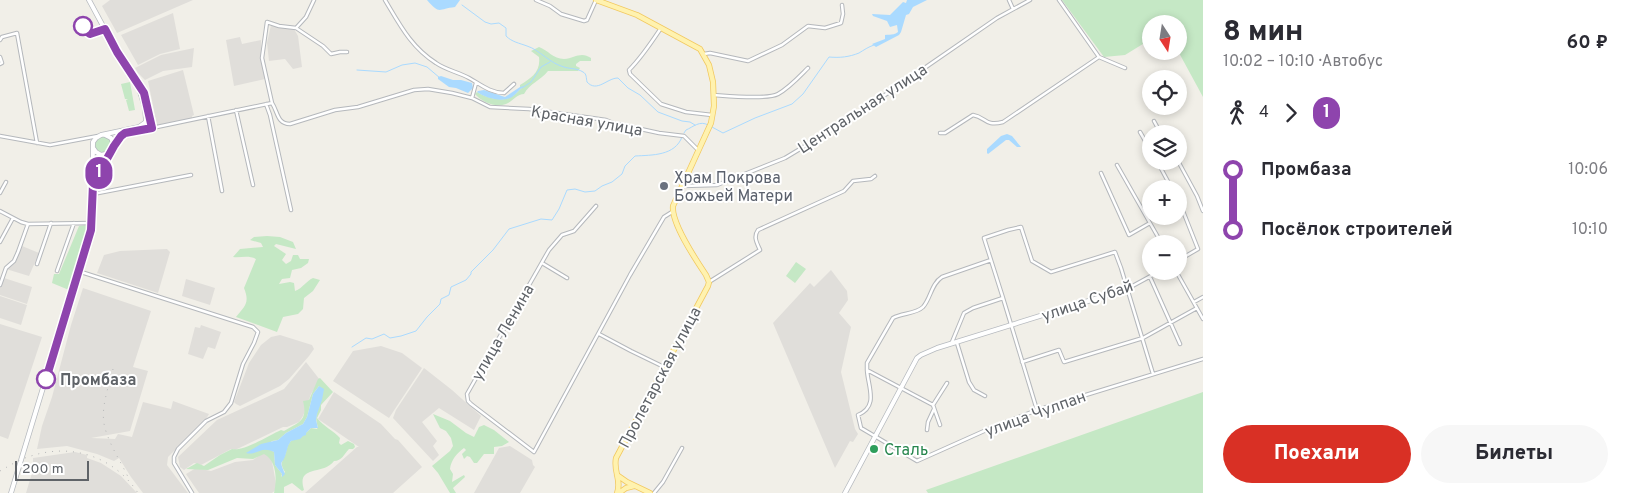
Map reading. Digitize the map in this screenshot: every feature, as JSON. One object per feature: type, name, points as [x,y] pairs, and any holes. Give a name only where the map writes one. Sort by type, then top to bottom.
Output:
[{"type":"main road","points":[[596,0],[637,15],[692,43],[704,54],[712,73],[714,94],[711,124],[673,206],[672,212],[678,228],[709,282]]},
{"type":"main road","name":"Пролетарская улица","points":[[618,493],[620,484],[616,474],[616,458],[709,282]]},
{"type":"main road","points":[[616,474],[650,493]]},
{"type":"main road","points":[[618,493],[626,488],[635,486]]},
{"type":"street","points":[[89,0],[117,52],[144,93],[152,128]]},
{"type":"street","points":[[296,28],[306,17],[314,0]]},
{"type":"street","points":[[385,0],[413,45],[437,64],[466,76],[498,93],[504,93],[514,84]]},
{"type":"street","points":[[536,0],[550,6],[561,14],[584,21],[587,20],[596,0]]},
{"type":"street","points":[[1009,0],[1013,9]]},
{"type":"street","name":"Центральная улица","points":[[682,186],[717,185],[785,158],[835,128],[943,54],[1030,0]]},
{"type":"street","points":[[1060,0],[1099,57],[1125,68]]},
{"type":"street","points":[[704,54],[710,53],[743,60],[752,59],[782,45],[808,26],[825,28],[841,23],[843,14],[842,4]]},
{"type":"street","points":[[93,184],[114,146],[123,134],[272,103],[262,58],[267,22],[296,28],[323,46],[331,54],[347,52]]},
{"type":"street","points":[[661,28],[642,58],[629,70],[630,74],[661,104],[686,112],[713,116]]},
{"type":"street","points":[[1,38],[17,33],[36,142]]},
{"type":"street","points":[[0,57],[2,63],[0,64]]},
{"type":"street","points":[[940,133],[945,133],[973,116],[978,116],[986,122],[996,124],[1003,122],[1099,57]]},
{"type":"street","points":[[714,94],[741,97],[775,96],[808,68]]},
{"type":"street","points":[[1,138],[55,144],[139,127],[146,122],[145,108],[137,82]]},
{"type":"street","points":[[472,98],[476,82]]},
{"type":"street","name":"Красная улица","points":[[272,103],[280,121],[284,124],[290,124],[335,110],[358,107],[397,95],[421,90],[436,90],[472,98],[490,107],[529,109],[585,116],[659,133],[684,136],[698,150]]},
{"type":"street","points":[[266,104],[290,210]]},
{"type":"street","points":[[236,110],[253,185]]},
{"type":"street","points":[[208,116],[222,191]]},
{"type":"street","points":[[104,134],[111,138],[114,146]]},
{"type":"street","points":[[11,493],[87,246],[92,223],[93,146],[94,140],[98,136]]},
{"type":"street","points":[[86,138],[91,140],[96,152],[101,155],[110,153]]},
{"type":"street","points":[[1117,165],[1142,209]]},
{"type":"street","points":[[1183,170],[1203,211]]},
{"type":"street","points":[[1100,173],[1129,235],[1146,225]]},
{"type":"street","points":[[93,194],[191,175]]},
{"type":"street","points":[[709,282],[760,250],[755,240],[755,234],[758,230],[844,191],[853,181],[871,179],[875,176]]},
{"type":"street","points":[[0,192],[6,182]]},
{"type":"street","name":"улица Ленина","points":[[596,206],[574,232],[562,235],[549,250],[467,394],[468,402],[534,452],[599,334]]},
{"type":"street","points":[[0,211],[28,224],[92,223]]},
{"type":"street","points":[[665,367],[630,352],[599,334],[664,217],[672,212]]},
{"type":"street","points":[[0,242],[13,218]]},
{"type":"street","points":[[1187,221],[1198,249],[1187,255]]},
{"type":"street","points":[[37,264],[51,223]]},
{"type":"street","points":[[57,271],[74,223]]},
{"type":"street","points":[[0,285],[6,268],[14,260],[18,252],[28,224]]},
{"type":"street","points":[[1037,410],[984,238],[1008,230],[1021,227],[1032,261],[1051,272],[1115,252],[1153,374]]},
{"type":"street","points":[[875,437],[861,428],[858,415],[864,412],[871,400],[867,363],[893,318],[921,309],[926,303],[936,281],[942,277],[991,260]]},
{"type":"street","points":[[542,263],[567,278]]},
{"type":"street","points":[[78,271],[253,327],[258,332],[243,364],[231,403],[224,412],[206,421],[174,456],[174,464],[192,493]]},
{"type":"street","name":"улица Субай","points":[[845,493],[901,387],[917,358],[921,355],[1127,289],[1144,280]]},
{"type":"street","points":[[1151,280],[1180,344]]},
{"type":"street","points":[[1181,280],[1203,319]]},
{"type":"street","points":[[1194,302],[1203,297]]},
{"type":"street","points":[[949,345],[953,341],[964,313],[1003,298]]},
{"type":"street","points":[[1022,362],[1059,350],[1064,362],[1143,338],[1197,308]]},
{"type":"street","name":"улица Чулпан","points":[[956,343],[967,376],[974,390],[985,396]]},
{"type":"street","name":"улица Чулпан","points":[[875,437],[918,461],[993,427],[1037,410],[1203,358]]},
{"type":"street","points":[[867,370],[901,387],[934,407],[940,426]]},
{"type":"street","points":[[927,430],[934,407],[947,383]]},
{"type":"street","points":[[654,493],[663,482],[682,448]]},
{"type":"shaded area","points":[[110,0],[193,0],[117,33],[102,6]]},
{"type":"shaded area","points":[[173,13],[180,49],[160,54],[138,65],[121,35]]},
{"type":"shaded area","points":[[271,25],[294,29],[298,36],[302,67],[293,69],[285,59],[269,61],[267,43]]},
{"type":"shaded area","points":[[240,37],[242,44],[261,40],[261,58],[265,79],[234,86],[226,40]]},
{"type":"shaded area","points":[[194,48],[192,67],[163,71],[145,80],[135,68],[161,55]]},
{"type":"shaded area","points":[[183,70],[194,115],[192,118],[157,125],[148,81]]},
{"type":"shaded area","points":[[22,246],[39,253],[29,276],[6,269],[14,263]]},
{"type":"shaded area","points":[[167,249],[170,252],[158,293],[97,273],[104,255],[120,251]]},
{"type":"shaded area","points":[[831,270],[847,291],[848,300],[839,313],[851,327],[841,372],[855,429],[858,434],[853,442],[850,441],[835,468],[773,323],[810,283],[814,287]]},
{"type":"shaded area","points":[[4,278],[32,287],[27,304],[0,295],[0,285]]},
{"type":"shaded area","points":[[186,279],[215,288],[210,305],[182,296]]},
{"type":"shaded area","points":[[83,288],[151,311],[133,367],[148,371],[130,431],[91,438],[115,439],[118,434],[132,437],[143,402],[171,409],[173,401],[209,414],[168,457],[167,465],[188,493],[143,493],[119,458],[114,461],[67,446],[37,449],[42,426]]},
{"type":"shaded area","points":[[0,296],[27,305],[21,325],[0,318]]},
{"type":"shaded area","points":[[0,324],[42,337],[8,439],[0,436]]},
{"type":"shaded area","points":[[201,325],[221,332],[215,349],[208,347],[203,359],[188,354],[195,327],[200,328]]},
{"type":"shaded area","points":[[280,335],[312,345],[314,349],[289,379],[280,386],[240,406],[236,404],[234,402],[249,363],[261,345],[271,337]]},
{"type":"shaded area","points":[[381,346],[402,353],[422,368],[389,418],[333,381],[353,351]]},
{"type":"shaded area","points":[[306,362],[320,380],[311,394],[299,422],[283,427],[235,450],[231,449],[201,465],[194,463],[184,470],[180,467],[178,457],[217,420],[284,389]]},
{"type":"shaded area","points":[[424,368],[481,416],[474,430],[439,408],[422,422],[437,441],[433,446],[439,455],[433,461],[393,418],[396,410]]},
{"type":"shaded area","points":[[334,392],[381,424],[422,467],[393,493],[305,493],[359,447],[318,419]]},
{"type":"shaded area","points":[[510,446],[532,460],[535,467],[520,493],[474,493],[499,448]]},
{"type":"shaded area","points":[[75,452],[87,455],[87,458],[101,463],[121,476],[137,493],[26,493],[35,463],[33,458]]},
{"type":"shaded area","points":[[263,453],[271,456],[277,489],[272,493],[199,493],[186,474],[196,468],[211,471],[235,462],[253,460]]},
{"type":"green space","points":[[1062,0],[1203,0],[1203,97],[1183,60],[1188,60],[1188,15],[1142,15],[1142,45],[1125,55],[1104,57]]},
{"type":"green space","points":[[539,47],[560,59],[584,55],[591,58],[591,61],[580,61],[576,64],[580,68],[578,71],[548,71],[529,87],[524,94],[519,95],[506,104],[489,104],[475,94],[477,92],[490,98],[501,99],[514,95],[523,87],[520,87],[520,85],[537,71],[539,57],[531,51]]},
{"type":"green space","points":[[130,82],[135,110],[129,111],[126,100],[128,99],[125,99],[121,84]]},
{"type":"green space","points":[[103,136],[109,139],[112,145],[109,151],[103,154],[97,151],[94,145],[97,139]]},
{"type":"green space","points":[[87,225],[89,227],[72,286],[69,290],[52,283],[54,274],[59,274],[79,226]]},
{"type":"green space","points":[[254,237],[280,237],[293,242],[296,249],[276,244],[274,246],[286,254],[282,260],[286,264],[291,261],[293,255],[298,255],[300,259],[309,259],[308,263],[301,268],[292,270],[290,278],[282,279],[279,284],[294,283],[295,291],[313,278],[320,280],[313,291],[304,298],[303,309],[298,314],[283,317],[277,332],[236,317],[246,304],[247,297],[244,288],[256,259],[233,257],[240,249],[263,247],[261,243],[250,240]]},
{"type":"green space","points":[[796,262],[806,269],[795,283],[786,276]]},
{"type":"green space","points":[[320,378],[333,392],[321,405],[317,418],[340,438],[339,443],[341,445],[348,441],[354,444],[355,447],[349,449],[341,459],[334,461],[324,468],[307,473],[303,482],[304,490],[302,491],[292,483],[284,487],[284,493],[274,493],[276,477],[274,466],[264,454],[253,459],[237,458],[208,470],[186,469],[197,463],[204,466],[232,449],[249,446],[298,423],[304,413],[303,401],[309,400]],"holes":[[[319,386],[321,392],[316,415],[318,427],[317,429],[311,428],[290,442],[282,461],[285,472],[281,477],[282,474],[275,465],[274,452],[269,449],[263,449],[272,441],[278,440],[286,433],[303,424],[307,417],[313,394]]]},
{"type":"green space","points":[[1203,392],[1203,493],[928,493],[926,490]]},
{"type":"green space","points":[[433,414],[450,421],[474,437],[479,427],[484,425],[509,442],[502,446],[494,447],[494,454],[484,454],[477,463],[474,463],[467,456],[464,459],[462,454],[466,450],[464,448],[459,452],[453,460],[450,469],[453,474],[452,482],[464,475],[465,477],[453,488],[456,493],[450,493],[432,466],[450,451],[453,446],[451,438],[446,431],[440,428]]},
{"type":"water","points":[[427,0],[460,0],[455,7],[439,10],[434,8]]},
{"type":"water","points":[[907,0],[927,0],[913,7],[909,14],[906,15],[899,35],[876,47],[872,44],[885,39],[885,35],[898,32],[897,25],[890,27],[887,21],[872,14],[890,15],[903,2],[906,3]]},
{"type":"water","points":[[441,76],[472,83],[473,88],[468,93],[449,87],[438,79]]},
{"type":"water","points":[[524,86],[512,97],[504,100],[489,98],[477,92],[484,90],[505,97]]},
{"type":"water","points":[[1007,134],[1012,136],[1021,147],[1017,147],[1009,140],[1006,140],[987,153],[987,149],[1001,136]]},
{"type":"water","points":[[319,386],[324,389],[316,420],[318,428],[311,428],[300,439],[291,441],[282,462],[285,474],[282,477],[282,474],[275,465],[274,452],[262,450],[250,454],[246,453],[261,444],[278,440],[286,433],[303,424],[307,417],[313,394]]},
{"type":"waterway","points":[[462,5],[485,22],[491,24],[499,23],[506,28],[506,36],[511,40],[536,50],[554,63],[583,72],[586,75],[587,82],[591,85],[598,86],[618,78],[658,112],[695,125]]},
{"type":"waterway","points":[[712,127],[723,133],[792,104],[803,94],[829,57],[852,55],[874,45]]},
{"type":"waterway","points":[[522,88],[531,82],[541,67],[550,62]]},
{"type":"waterway","points":[[357,70],[386,72],[402,65],[415,63],[427,67],[440,78]]},
{"type":"waterway","points":[[684,133],[697,124],[708,125]]},
{"type":"waterway","points":[[352,347],[366,338],[372,339],[384,334],[390,338],[416,331],[440,304],[441,299],[449,295],[451,287],[466,280],[509,229],[541,219],[552,220],[567,190],[595,191],[622,174],[625,166],[635,156],[655,155],[669,151],[679,143],[682,137]]},
{"type":"railway","points":[[113,369],[105,402],[104,426],[111,445],[128,477]]},
{"type":"railway","points":[[0,471],[28,457],[60,451],[75,452],[104,461],[128,480],[138,493]]},
{"type":"bus line","name":"1","points":[[46,379],[91,230],[93,184],[114,146],[123,134],[152,128],[144,93],[117,52],[105,29],[90,34],[83,26]]},
{"type":"place","name":"Храм Покрова Божьей Матери","points":[[664,186]]},
{"type":"place","name":"Промбаза","points":[[46,379]]},
{"type":"place","name":"Сталь","points":[[874,449]]}]
